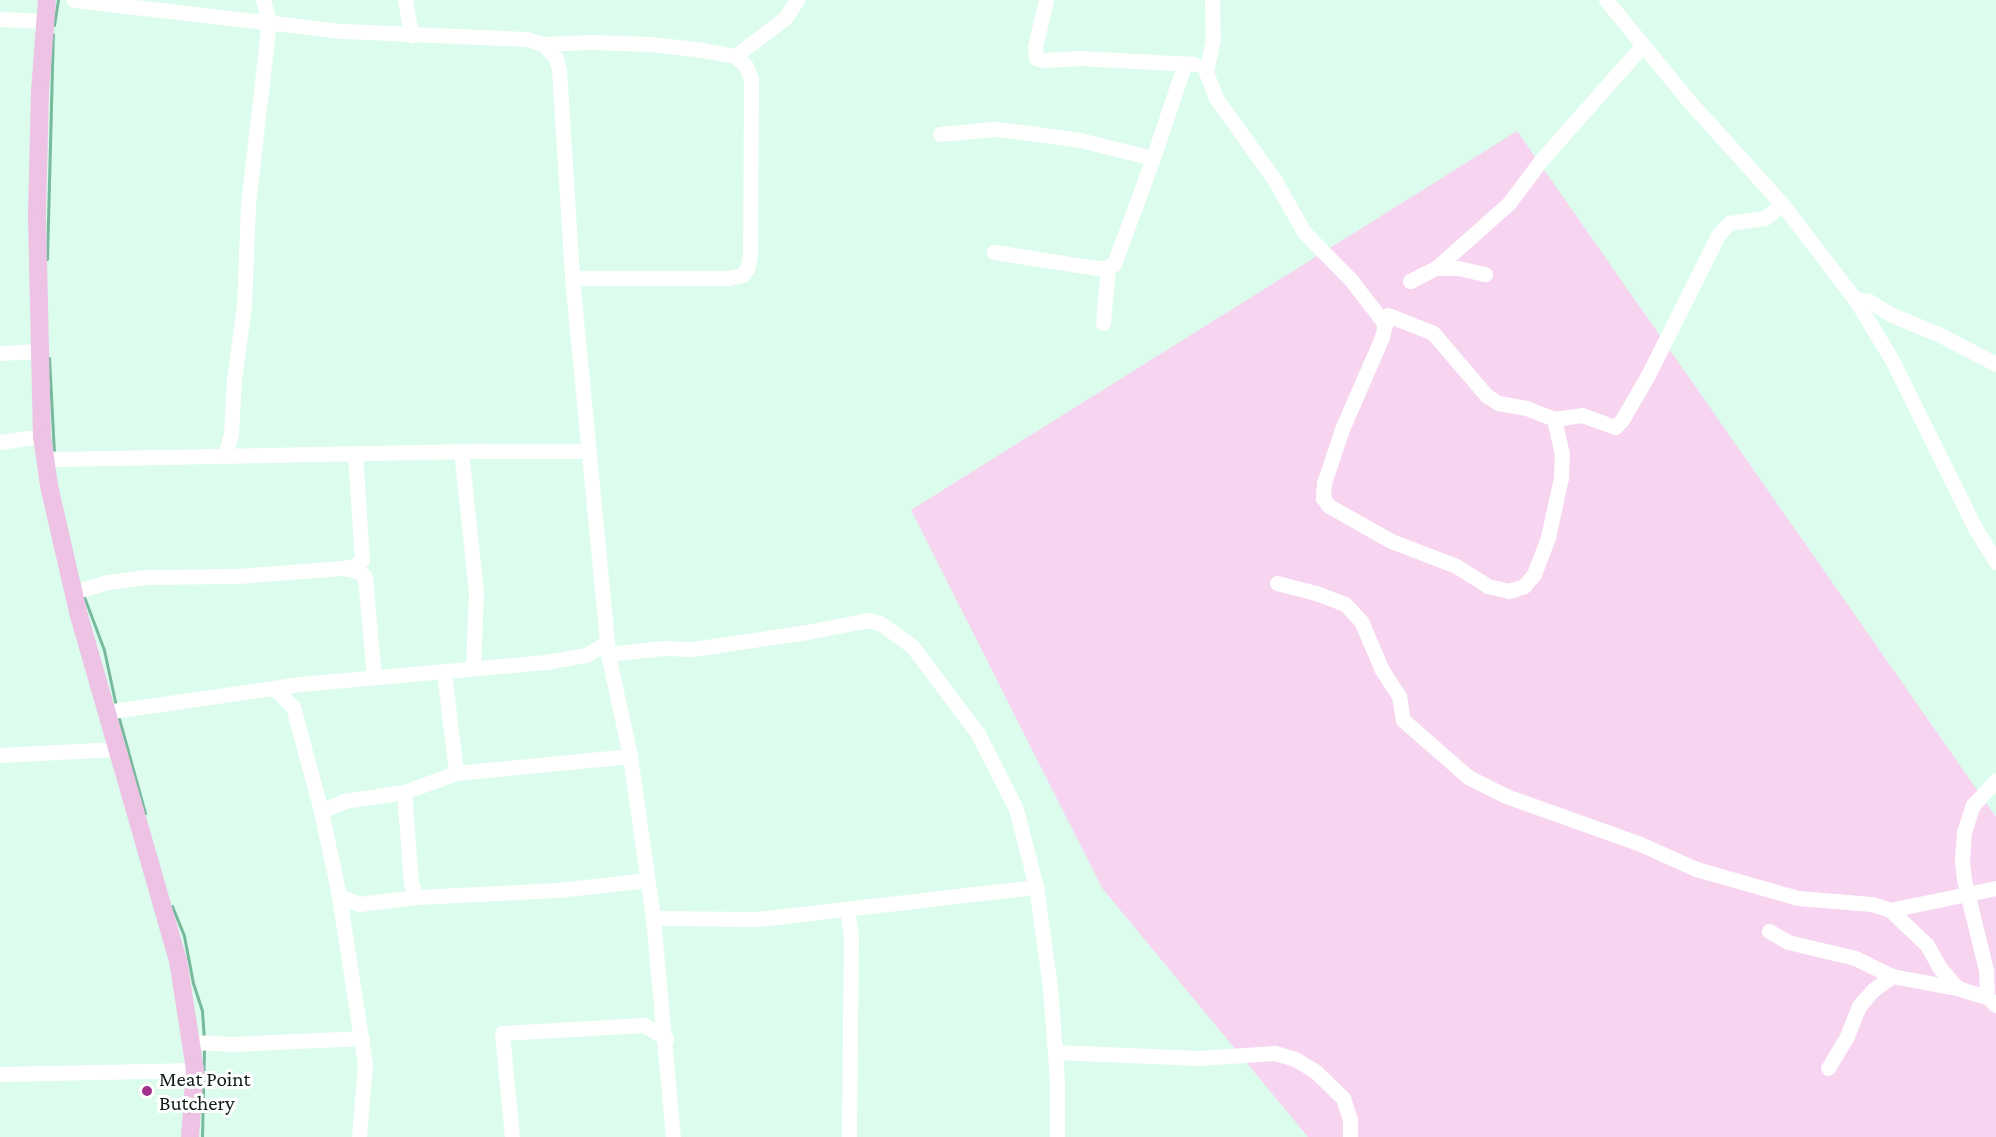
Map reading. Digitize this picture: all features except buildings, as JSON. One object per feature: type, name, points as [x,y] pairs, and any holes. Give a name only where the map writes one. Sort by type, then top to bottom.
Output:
[{"type":"main road","points":[[47,0],[40,91],[37,217],[38,351],[42,436],[73,592],[178,960],[193,1042],[195,1070],[190,1137]]},
{"type":"street","points":[[74,0],[343,31],[526,39],[543,44],[591,42],[651,44],[735,56],[746,66],[753,94],[750,254],[747,269],[742,275],[728,278],[572,278]]},
{"type":"street","points":[[225,455],[231,434],[234,380],[244,305],[248,205],[269,22],[262,0],[243,20]]},
{"type":"street","points":[[405,0],[411,35]]},
{"type":"street","points":[[735,56],[785,18],[797,0]]},
{"type":"street","points":[[1046,0],[1035,47],[1036,58],[1206,64]]},
{"type":"street","points":[[1212,0],[1213,39],[1206,64],[1210,84],[1220,105],[1274,179],[1304,232],[1346,274],[1385,324],[1342,429],[1324,483],[1323,498],[1329,506],[1391,541],[1456,566],[1488,586],[1509,591],[1524,586],[1534,574],[1548,537],[1561,478],[1562,454],[1554,419]]},
{"type":"street","points":[[1606,0],[1782,204],[1855,299],[1892,360],[1975,528],[1996,562]]},
{"type":"street","points":[[0,19],[46,21]]},
{"type":"street","points":[[543,44],[556,58],[559,70],[572,278],[608,649],[630,756],[653,918],[666,1038],[673,1137]]},
{"type":"street","points":[[1410,281],[1436,268],[1509,203],[1542,159],[1643,45]]},
{"type":"street","points":[[994,252],[1108,267],[1117,260],[1185,63]]},
{"type":"street","points":[[940,134],[994,129],[1023,132],[1080,140],[1153,159]]},
{"type":"street","points":[[1388,315],[1433,333],[1487,396],[1498,403],[1526,408],[1554,419],[1582,415],[1612,427],[1619,425],[1649,373],[1718,235],[1729,223],[1766,218],[1782,204]]},
{"type":"street","points":[[1103,323],[1108,267]]},
{"type":"street","points":[[1436,268],[1458,268],[1485,274]]},
{"type":"street","points":[[1855,299],[1869,301],[1890,314],[1938,334],[1996,364]]},
{"type":"street","points":[[0,353],[38,351]]},
{"type":"street","points":[[0,442],[42,436]]},
{"type":"street","points":[[461,451],[476,591],[473,668]]},
{"type":"street","points":[[45,458],[588,451]]},
{"type":"street","points":[[355,454],[374,677]]},
{"type":"street","points":[[73,592],[123,579],[237,576],[363,567]]},
{"type":"street","points":[[1277,583],[1316,593],[1345,604],[1361,621],[1382,670],[1399,696],[1403,720],[1468,777],[1506,796],[1638,843],[1696,869],[1798,898],[1872,904],[1890,910],[1926,945],[1956,988]]},
{"type":"street","points":[[106,712],[300,684],[473,668],[586,655],[608,649],[693,649],[807,632],[868,620],[880,622],[912,646],[978,734],[1016,809],[1036,886],[1050,987],[1055,1052],[1057,1137]]},
{"type":"street","points":[[444,671],[456,773]]},
{"type":"street","points":[[293,707],[300,684]]},
{"type":"street","points":[[274,688],[293,707],[321,811],[339,896],[365,1064],[359,1137]]},
{"type":"street","points":[[0,755],[117,749]]},
{"type":"street","points":[[321,811],[344,801],[404,792],[456,773],[630,756]]},
{"type":"street","points":[[1992,1001],[1962,860],[1964,832],[1973,805],[1996,780]]},
{"type":"street","points":[[404,792],[411,884],[416,897]]},
{"type":"street","points":[[339,896],[359,904],[416,897],[558,890],[647,880]]},
{"type":"street","points":[[653,918],[758,919],[1036,886]]},
{"type":"street","points":[[1890,910],[1996,888]]},
{"type":"street","points":[[847,910],[851,936],[849,1137]]},
{"type":"street","points":[[1769,930],[1788,942],[1855,958],[1892,976],[1956,988],[1992,1001]]},
{"type":"street","points":[[1827,1068],[1847,1036],[1859,1006],[1873,990],[1892,976]]},
{"type":"street","points":[[512,1137],[502,1032],[644,1025],[666,1038]]},
{"type":"street","points":[[193,1042],[232,1044],[362,1038]]},
{"type":"street","points":[[1055,1052],[1198,1058],[1275,1053],[1295,1059],[1315,1071],[1343,1098],[1350,1120],[1350,1137]]},
{"type":"street","points":[[0,1074],[195,1070]]},
{"type":"shaded area","points":[[1517,131],[1996,817],[1996,1137],[1308,1137],[1102,888],[911,510]]},
{"type":"waterway","points":[[54,25],[58,0]]},
{"type":"waterway","points":[[47,259],[53,34]]},
{"type":"waterway","points":[[49,358],[54,454]]},
{"type":"waterway","points":[[83,594],[104,650],[116,706]]},
{"type":"waterway","points":[[118,715],[145,813]]},
{"type":"waterway","points":[[172,906],[184,936],[193,983],[202,1011],[204,1038]]},
{"type":"waterway","points":[[202,1137],[204,1048]]},
{"type":"place","name":"Meat Point Butchery","points":[[147,1091]]}]
